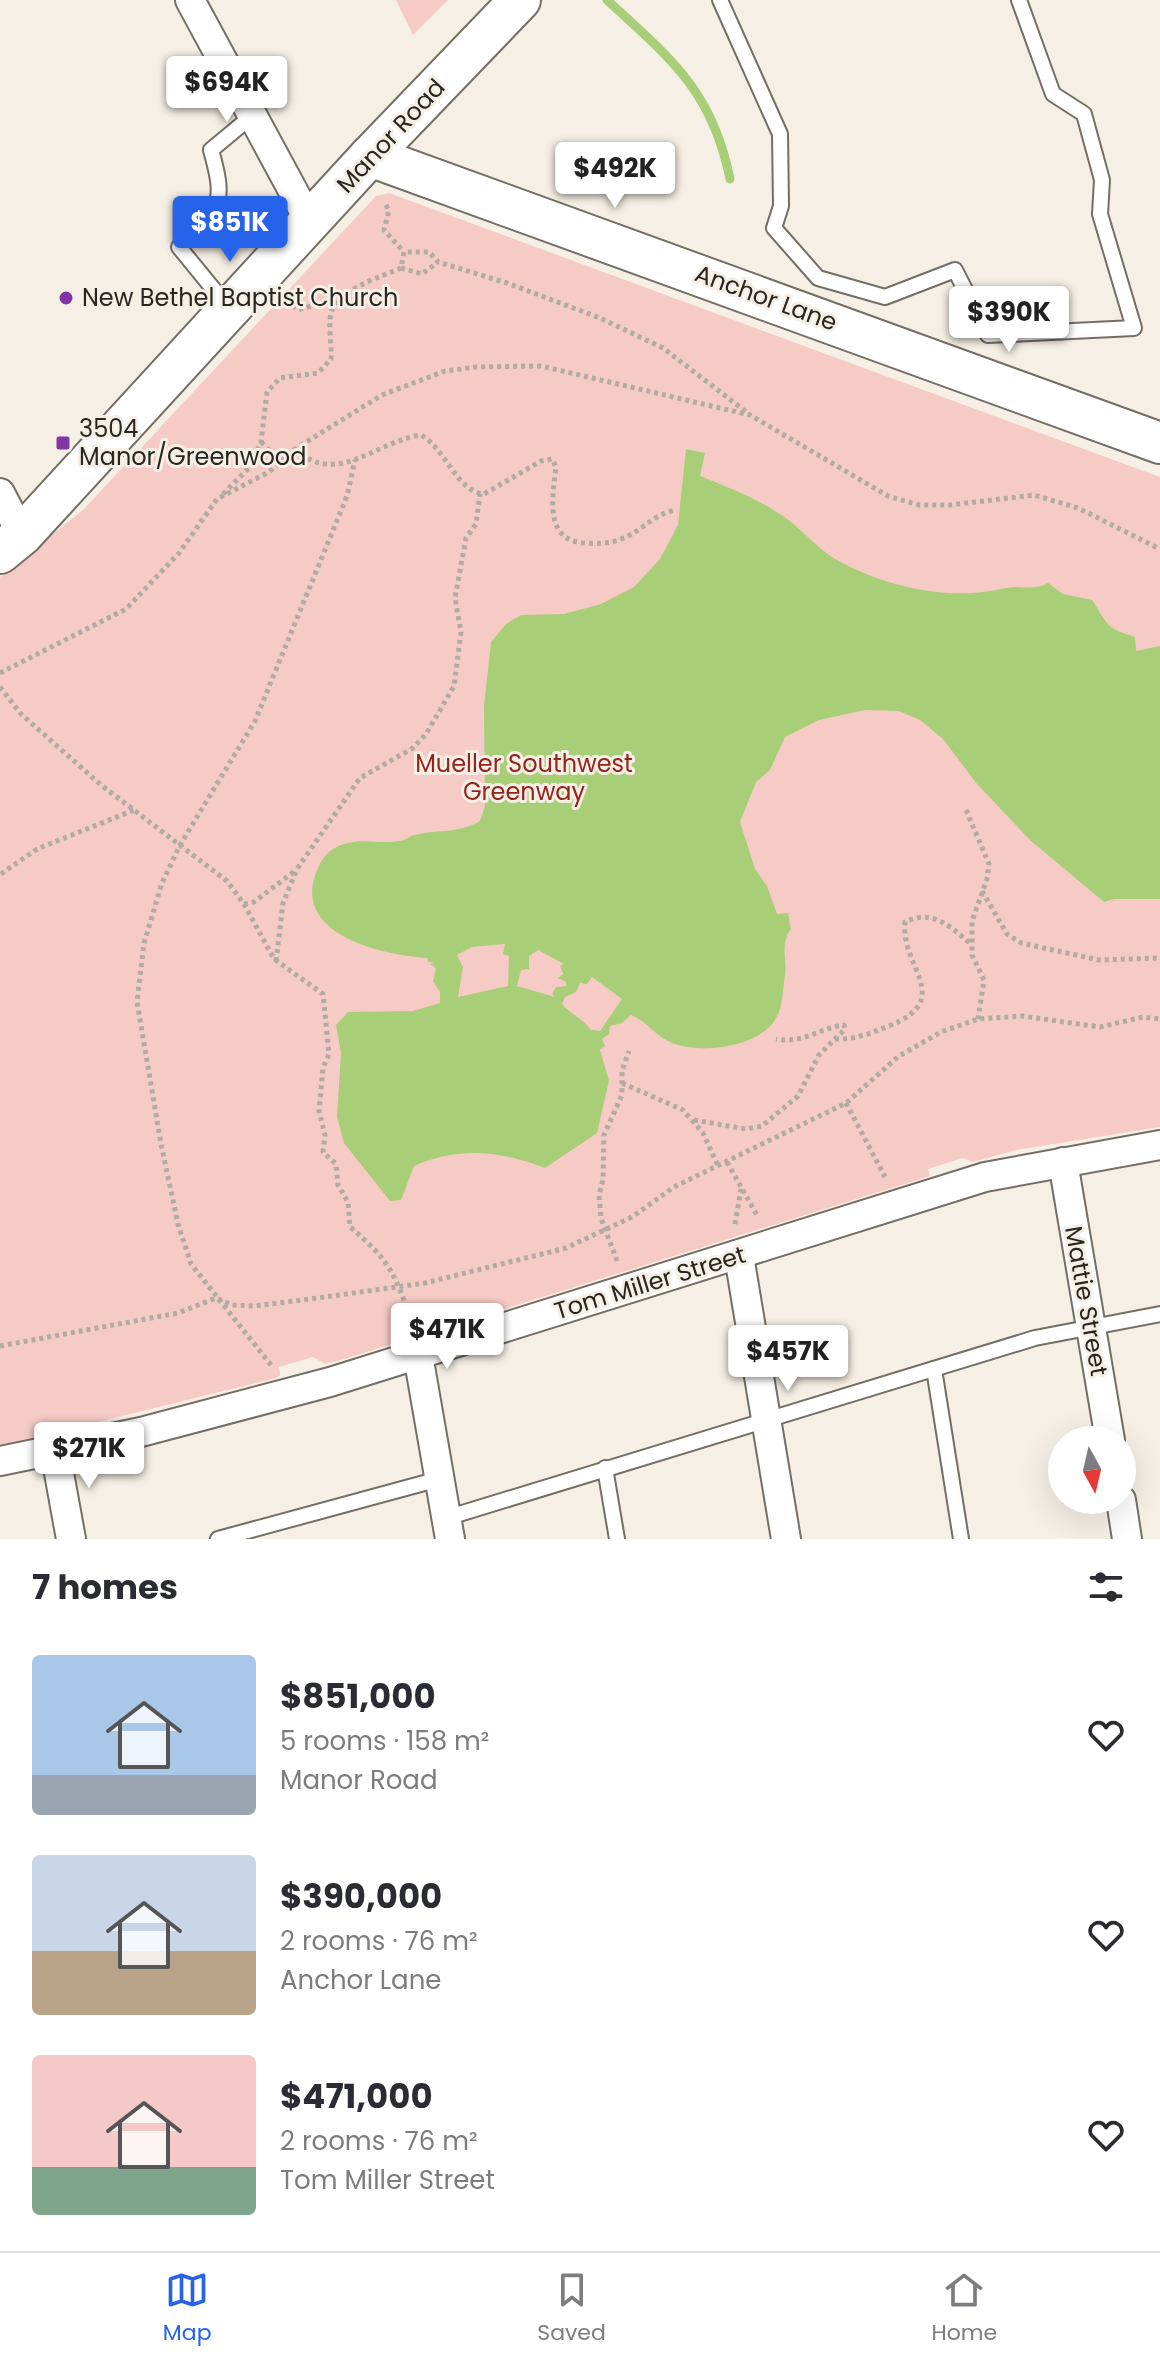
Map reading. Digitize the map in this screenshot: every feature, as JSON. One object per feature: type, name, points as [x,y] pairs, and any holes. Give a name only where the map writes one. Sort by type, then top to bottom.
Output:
[{"type":"street","points":[[190,0],[311,224]]},
{"type":"street","name":"Manor Road","points":[[11,544],[311,224],[370,156],[520,0]]},
{"type":"street","name":"Anchor Lane","points":[[370,156],[1160,443]]},
{"type":"street","points":[[0,493],[11,544]]},
{"type":"street","name":"Tom Miller Street","points":[[0,1461],[226,1411],[418,1355],[985,1177],[1160,1145]]},
{"type":"street","name":"Mattie Street","points":[[1063,1162],[1108,1426]]},
{"type":"street","points":[[739,1256],[786,1539]]},
{"type":"street","points":[[418,1355],[448,1528]]},
{"type":"street","points":[[55,1451],[71,1539]]},
{"type":"street","points":[[1123,1514],[1127,1539]]},
{"type":"lane","points":[[720,0],[780,134],[781,206],[774,228],[818,278],[885,297],[955,270],[988,335],[1134,328],[1100,214],[1102,180],[1084,114],[1053,94],[1019,0]]},
{"type":"lane","points":[[231,310],[179,247],[217,208],[221,188],[211,150],[252,116]]},
{"type":"lane","points":[[448,1528],[605,1468],[767,1422],[934,1369],[1090,1325],[1160,1314]]},
{"type":"lane","points":[[934,1369],[961,1539]]},
{"type":"lane","points":[[605,1468],[617,1539]]},
{"type":"lane","points":[[218,1539],[439,1479]]},
{"type":"path","points":[[386,205],[389,210],[384,230],[404,252],[429,252],[438,262],[507,283],[600,318],[663,348],[750,415],[888,496],[919,505],[950,505],[1034,495],[1091,513],[1160,549]]},
{"type":"path","points":[[401,268],[404,252]]},
{"type":"path","points":[[0,673],[126,609],[179,553],[217,499],[249,468],[261,442],[267,392],[280,378],[318,373],[331,359],[331,314],[337,303],[360,286],[401,268],[422,274],[438,262]]},
{"type":"path","points":[[287,300],[298,310],[333,299],[337,303]]},
{"type":"path","points":[[217,499],[269,472],[295,449],[382,395],[445,371],[541,366],[750,415]]},
{"type":"path","points":[[295,449],[309,462],[323,466],[355,460],[421,435],[439,448],[469,489],[480,494]]},
{"type":"path","points":[[261,442],[281,462]]},
{"type":"path","points":[[480,494],[541,461],[552,459],[556,467],[553,521],[566,537],[588,544],[622,539],[648,519],[676,510]]},
{"type":"path","points":[[271,1365],[191,1264],[178,1224],[137,1002],[144,943],[162,883],[180,845],[255,721],[347,496],[355,460]]},
{"type":"path","points":[[276,961],[283,903],[297,869],[360,778],[413,748],[426,734],[454,686],[461,632],[455,598],[466,538],[476,524],[480,494]]},
{"type":"path","points":[[0,687],[21,714],[134,810],[227,881],[244,904],[255,930],[276,961],[323,994],[329,1054],[323,1068],[319,1111],[325,1135],[323,1152],[336,1164],[338,1185],[348,1202],[350,1227],[380,1252],[399,1286],[413,1325]]},
{"type":"path","points":[[1,874],[37,849],[134,810]]},
{"type":"path","points":[[966,810],[989,864],[972,921],[972,955],[984,980],[978,1019]]},
{"type":"path","points":[[244,904],[254,902],[297,869]]},
{"type":"path","points":[[982,891],[1007,934],[1021,943],[1099,960],[1160,958]]},
{"type":"path","points":[[834,1039],[869,1034],[901,1021],[918,1010],[924,995],[921,978],[903,939],[905,922],[916,917],[938,918],[972,945]]},
{"type":"path","points":[[0,1346],[178,1313],[216,1298],[232,1305],[255,1306],[399,1286],[566,1248],[607,1230],[674,1187],[846,1103],[899,1056],[941,1032],[978,1019],[1022,1016],[1100,1027],[1143,1017],[1160,1019]]},
{"type":"path","points":[[694,1120],[746,1129],[762,1126],[798,1096],[814,1063],[845,1029],[844,1025],[801,1041],[776,1039]]},
{"type":"path","points":[[617,1261],[601,1218],[599,1195],[603,1180],[604,1135],[622,1095],[629,1051]]},
{"type":"path","points":[[622,1083],[683,1110],[694,1120],[716,1155],[718,1166]]},
{"type":"path","points":[[846,1103],[885,1177]]},
{"type":"path","points":[[727,1162],[758,1217]]},
{"type":"path","points":[[735,1224],[741,1189]]},
{"type":"green space","points":[[396,0],[448,0],[413,35]]},
{"type":"green space","name":"Mueller Southwest Greenway","points":[[389,193],[1160,477],[1160,1127],[1016,1150],[973,1162],[963,1158],[928,1169],[930,1176],[344,1359],[325,1364],[313,1357],[279,1367],[280,1375],[276,1378],[0,1446],[0,577],[84,509],[376,196]]},
{"type":"shaded area","points":[[686,449],[705,453],[700,476],[769,507],[828,554],[854,569],[896,584],[940,592],[985,592],[1012,587],[1038,587],[1048,583],[1063,594],[1092,600],[1108,624],[1135,637],[1136,651],[1160,646],[1160,899],[1114,899],[1104,902],[1031,841],[977,784],[943,739],[920,720],[899,711],[865,710],[819,720],[785,737],[770,770],[756,782],[740,822],[755,869],[767,886],[777,914],[788,913],[791,929],[785,946],[782,1003],[768,1028],[743,1042],[697,1048],[670,1042],[631,1015],[622,1023],[610,1026],[609,1034],[602,1039],[605,1046],[600,1050],[609,1081],[597,1133],[545,1168],[480,1153],[447,1155],[431,1160],[414,1166],[401,1200],[390,1201],[344,1143],[337,1117],[341,1053],[336,1025],[348,1012],[413,1011],[440,1003],[440,992],[433,981],[436,968],[430,964],[434,963],[427,961],[428,958],[370,947],[332,929],[319,916],[313,899],[317,871],[326,855],[350,842],[401,841],[415,835],[464,828],[480,821],[485,806],[484,706],[491,642],[506,624],[521,615],[564,614],[601,604],[634,587],[660,559],[678,525]],"holes":[[[505,944],[503,954],[509,956],[508,986],[458,997],[463,967],[457,955],[472,947]],[[538,950],[564,964],[560,966],[563,974],[558,978],[566,982],[566,986],[556,987],[552,994],[555,997],[517,986],[521,970],[529,969],[529,956]],[[592,977],[622,999],[600,1031],[591,1030],[562,1004],[565,997],[576,992],[580,983],[587,984]]]},
{"type":"waterway","points":[[607,0],[651,40],[686,78],[712,122],[730,179]]},
{"type":"place","name":"New Bethel Baptist Church","points":[[66,298]]},
{"type":"place","name":"3504 Manor/Greenwood","points":[[63,443]]}]
